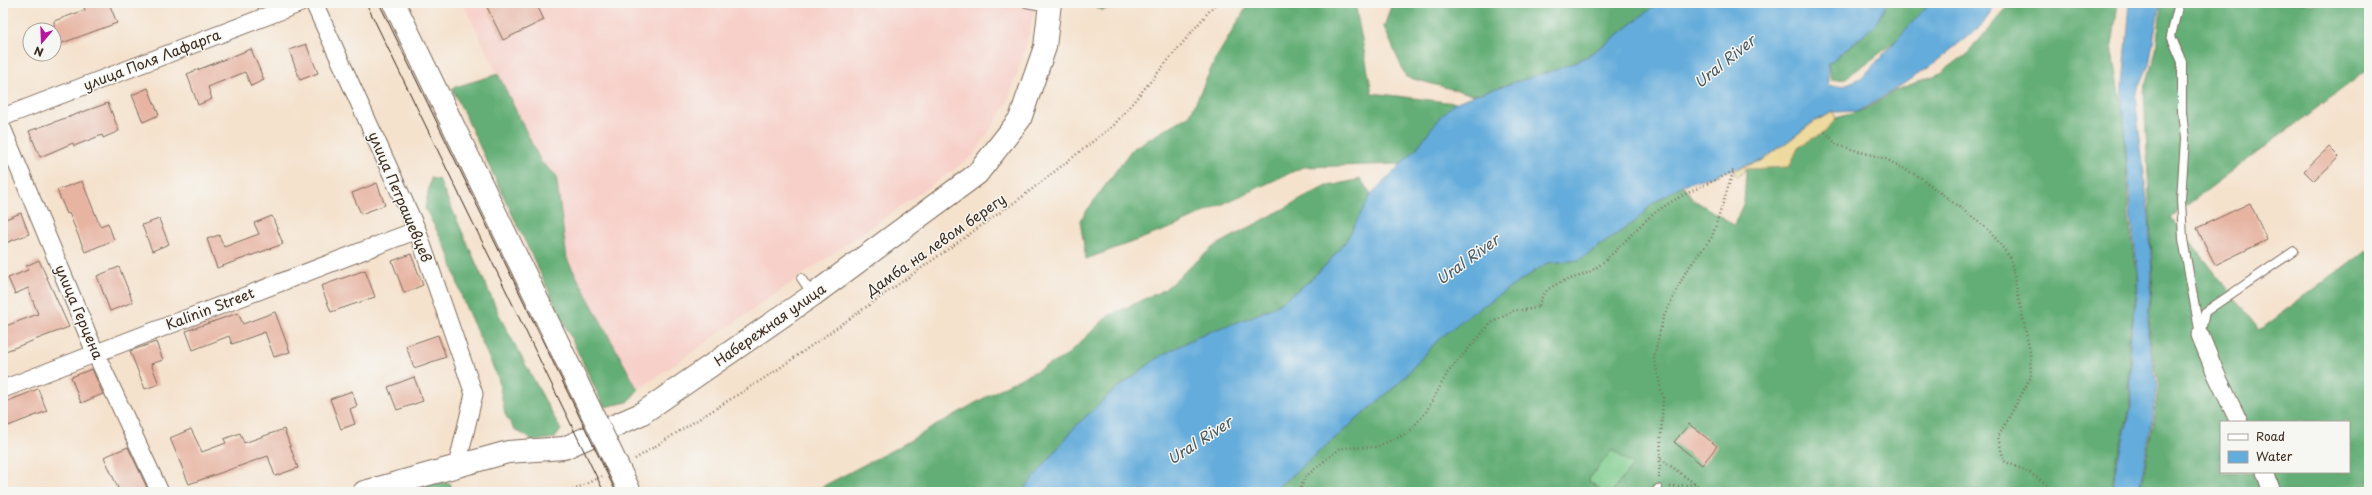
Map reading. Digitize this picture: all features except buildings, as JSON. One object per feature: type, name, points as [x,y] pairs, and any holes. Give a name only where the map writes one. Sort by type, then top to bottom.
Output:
[{"type":"main road","points":[[394,3],[630,492]]},
{"type":"main road","name":"Набережная улица","points":[[364,492],[508,452],[564,448],[641,414],[807,287],[977,174],[1020,120],[1045,47],[1049,5]]},
{"type":"street","name":"улица Поля Лафарга","points":[[3,117],[301,3]]},
{"type":"street","name":"улица Петрашевцев","points":[[314,3],[417,230],[474,394],[457,466]]},
{"type":"street","name":"улица Герцена","points":[[3,130],[95,352],[160,492]]},
{"type":"street","name":"Kalinin Street","points":[[3,389],[95,352],[417,230]]},
{"type":"street","points":[[2200,335],[2216,374],[2239,421]]},
{"type":"street","points":[[2265,473],[2272,492]]},
{"type":"lane","points":[[1026,3],[1049,5]]},
{"type":"lane","points":[[2179,3],[2171,36],[2182,62],[2182,112],[2185,139],[2181,200],[2183,239],[2200,335]]},
{"type":"lane","points":[[2200,335],[2205,312],[2294,251]]},
{"type":"path","name":"Дамба на левом берегу","points":[[632,461],[774,372],[1022,198],[1114,125],[1216,3]]},
{"type":"path","points":[[1825,132],[1837,145],[1886,159],[1921,178],[1989,230],[2010,257],[2030,352],[2031,377],[1998,437],[2004,461],[2028,472],[2058,492]]},
{"type":"path","points":[[1300,492],[1304,478],[1340,448],[1376,446],[1408,433],[1426,412],[1448,372],[1492,323],[1515,310],[1527,310],[1539,307],[1540,299],[1544,293],[1568,278],[1591,271],[1612,253],[1637,227],[1676,198],[1733,171],[1712,237],[1686,271],[1663,318],[1654,358],[1663,398],[1661,458],[1656,490],[1696,484]]},
{"type":"path","points":[[1661,458],[1706,492]]},
{"type":"path","points":[[569,492],[582,486]]},
{"type":"shaded area","points":[[463,3],[1036,3],[1026,46],[1007,103],[973,156],[638,390],[567,259],[556,175],[541,162]]},
{"type":"green space","points":[[1090,3],[1116,3],[1113,7],[1102,10]]},
{"type":"green space","points":[[1249,3],[1355,3],[1372,93],[1455,103],[1441,117],[1403,164],[1303,167],[1173,227],[1086,259],[1080,220],[1132,149],[1190,115],[1215,60]]},
{"type":"green space","points":[[1392,3],[1658,3],[1610,41],[1586,57],[1558,69],[1474,95],[1406,77],[1384,27]]},
{"type":"green space","points":[[1887,3],[1936,3],[1907,32],[1875,57],[1844,79],[1831,80],[1828,64],[1875,25]]},
{"type":"green space","points":[[2008,3],[2118,3],[2112,45],[2123,113],[2129,219],[2138,281],[2129,341],[2130,408],[2114,471],[2112,492],[1612,492],[1633,465],[1612,450],[1588,480],[1603,492],[1272,492],[1397,385],[1438,340],[1464,318],[1547,263],[1579,260],[1636,221],[1652,204],[1682,185],[1694,200],[1734,225],[1744,202],[1746,169],[1789,167],[1799,146],[1825,132],[1836,118],[1865,110],[1896,90],[1941,73],[1968,53],[2004,11]]},
{"type":"green space","points":[[2166,3],[2369,3],[2369,69],[2171,217],[2260,330],[2366,250],[2369,254],[2369,492],[2141,492],[2159,386],[2148,329],[2153,277],[2144,92],[2156,50],[2161,7]]},
{"type":"green space","points":[[498,74],[541,162],[556,175],[567,259],[638,390],[628,402],[604,407],[452,88]]},
{"type":"green space","points":[[431,178],[439,180],[502,321],[561,430],[555,438],[534,441],[514,429],[505,414],[498,378],[463,301],[449,254],[425,208]]},
{"type":"green space","points":[[1361,179],[1371,195],[1346,241],[1326,265],[1307,283],[1276,306],[1249,318],[1200,335],[1156,359],[1110,394],[1075,427],[1022,492],[812,492],[902,445],[1005,386],[1065,357],[1108,316],[1164,290],[1213,247],[1324,187]]},
{"type":"green space","points":[[1612,450],[1633,465],[1612,492],[1603,492],[1588,480]]},
{"type":"green space","points":[[429,483],[450,483],[453,492],[384,492]]},
{"type":"sand","points":[[1833,112],[1836,118],[1825,132],[1799,146],[1789,167],[1746,169],[1738,177],[1733,171],[1763,160],[1815,121]]},
{"type":"water","name":"Ural River","points":[[1658,3],[1887,3],[1875,25],[1828,64],[1828,87],[1841,86],[1862,78],[1930,3],[1996,3],[1983,24],[1928,68],[1861,111],[1833,112],[1815,121],[1763,160],[1682,185],[1652,204],[1636,221],[1579,260],[1547,263],[1465,318],[1438,340],[1397,385],[1272,492],[1022,492],[1075,427],[1110,394],[1156,359],[1200,335],[1249,318],[1276,306],[1307,283],[1326,265],[1346,241],[1371,195],[1416,149],[1440,117],[1455,103],[1474,95],[1558,69],[1586,57],[1610,41]]},
{"type":"water","points":[[2130,3],[2160,3],[2149,65],[2135,96],[2149,217],[2152,277],[2147,329],[2157,386],[2140,492],[2113,492],[2115,471],[2131,408],[2130,341],[2139,281],[2131,219],[2122,98]]},
{"type":"tram line","points":[[366,3],[604,492]]},
{"type":"tram line","points":[[379,3],[616,492]]}]
